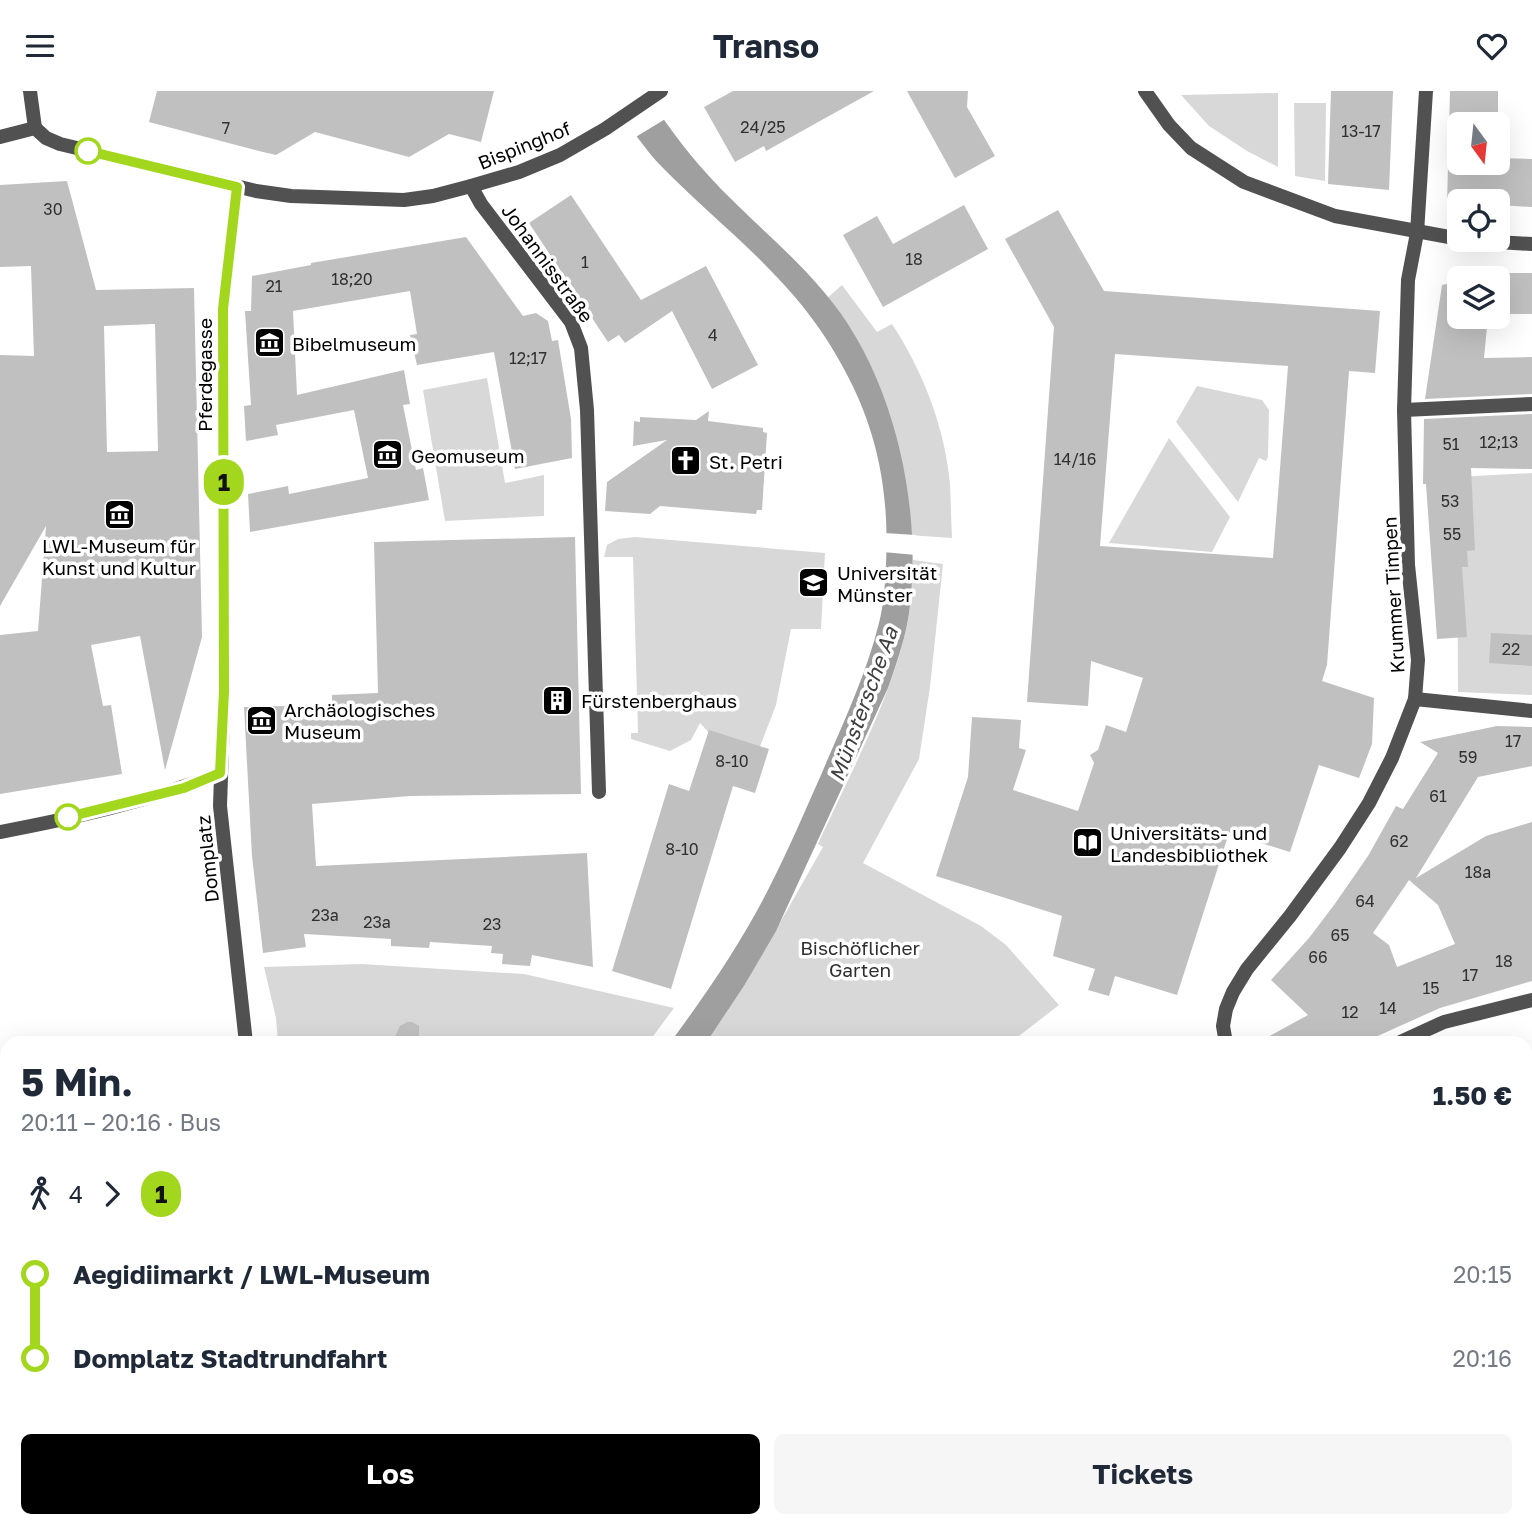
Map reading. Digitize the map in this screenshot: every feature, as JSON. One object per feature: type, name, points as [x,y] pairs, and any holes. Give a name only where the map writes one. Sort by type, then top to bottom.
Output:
[{"type":"street","points":[[30,91],[35,128],[46,138],[60,144],[237,187],[291,196],[383,200],[433,196],[471,186]]},
{"type":"street","points":[[1145,91],[1169,125],[1192,148],[1244,183],[1335,216],[1447,237]]},
{"type":"street","name":"Krummer Timpen","points":[[1225,1036],[1223,1026],[1226,1009],[1233,992],[1247,969],[1340,848],[1369,803],[1392,758],[1415,699],[1418,660],[1409,565],[1404,410],[1408,280],[1417,233],[1426,91]]},
{"type":"street","name":"Bispinghof","points":[[471,186],[519,172],[560,155],[658,93]]},
{"type":"street","points":[[0,137],[35,128]]},
{"type":"street","name":"Johannisstraße","points":[[471,186],[487,212],[571,322],[581,348],[587,410],[599,792]]},
{"type":"street","name":"Pferdegasse","points":[[220,773],[224,691],[223,309],[237,187]]},
{"type":"street","points":[[1510,243],[1532,244]]},
{"type":"street","points":[[1404,410],[1532,404]]},
{"type":"street","points":[[1415,699],[1532,711]]},
{"type":"street","points":[[0,832],[184,788],[220,773]]},
{"type":"street","name":"Domplatz","points":[[220,773],[220,806],[245,1036]]},
{"type":"street","points":[[1413,1036],[1444,1022],[1532,1000]]},
{"type":"green space","points":[[1278,93],[1278,167],[1209,126],[1181,95]]},
{"type":"green space","points":[[1294,103],[1326,103],[1325,181],[1295,176]]},
{"type":"green space","points":[[842,285],[877,332],[892,324],[923,381],[938,421],[947,463],[952,538],[908,535],[825,300]]},
{"type":"green space","points":[[487,378],[505,483],[544,475],[544,516],[445,521],[423,390]]},
{"type":"green space","points":[[1197,386],[1262,400],[1269,410],[1268,457],[1266,461],[1259,458],[1238,502],[1176,422]]},
{"type":"green space","points":[[1169,438],[1230,517],[1212,552],[1109,543]]},
{"type":"green space","points":[[1532,473],[1532,695],[1458,692],[1457,477]]},
{"type":"green space","points":[[635,537],[825,553],[821,629],[791,629],[776,705],[759,749],[712,736],[700,723],[691,740],[670,751],[631,739],[631,733],[638,733],[633,557],[604,557],[607,545],[618,539]]},
{"type":"green space","name":"Bischöflicher Garten","points":[[913,560],[943,564],[930,687],[919,759],[863,863],[981,926],[1006,945],[1059,1005],[1019,1036],[711,1036],[744,986],[823,847],[818,844],[884,698],[904,637],[911,602]]},
{"type":"green space","points":[[362,964],[524,974],[674,1008],[653,1036],[277,1036],[264,967]]},
{"type":"water","name":"Münstersche Aa","points":[[644,91],[699,165],[782,247],[824,292],[848,324],[885,399],[906,482],[911,524],[913,566],[909,616],[888,688],[776,931],[711,1036],[675,1036],[723,967],[758,908],[796,832],[853,700],[874,643],[882,609],[886,564],[885,501],[881,472],[866,416],[823,334],[768,267],[656,161],[618,112]]},
{"type":"pier","points":[[606,91],[648,91],[667,118],[634,138],[615,114]]},
{"type":"pier","points":[[884,533],[916,535],[916,555],[883,552]]},
{"type":"building","points":[[157,91],[494,91],[481,142],[449,134],[409,157],[315,132],[276,155],[263,152],[149,122]]},
{"type":"building","points":[[733,91],[874,91],[766,151],[764,146],[735,162],[704,107]]},
{"type":"building","points":[[907,91],[968,91],[967,107],[995,156],[955,178]]},
{"type":"building","points":[[1331,91],[1393,91],[1389,190],[1328,184]]},
{"type":"building","points":[[1450,91],[1498,91],[1498,112],[1449,112]]},
{"type":"building","points":[[1510,158],[1532,159],[1532,207],[1510,206],[1510,189],[1447,189],[1448,175],[1510,175]]},
{"type":"building","name":"LWL-Museum für Kunst und Kultur","points":[[67,181],[96,290],[194,288],[202,637],[165,770],[140,636],[91,645],[103,706],[111,705],[122,774],[0,794],[0,635],[38,631],[46,526],[0,606],[0,355],[34,356],[31,266],[0,267],[0,185]],"holes":[[[155,324],[158,451],[107,452],[104,326]]]},
{"type":"building","points":[[571,195],[641,300],[706,266],[758,365],[712,389],[672,311],[625,343],[619,335],[608,342],[529,223]]},
{"type":"building","points":[[964,205],[988,249],[883,307],[843,235],[877,216],[893,244]]},
{"type":"building","points":[[1058,210],[1104,291],[1380,311],[1375,373],[1349,371],[1327,665],[1322,681],[1374,698],[1372,744],[1359,778],[1319,765],[1290,852],[1229,833],[1177,995],[1115,976],[1109,996],[1088,990],[1095,969],[1053,956],[1062,916],[936,876],[968,777],[972,717],[1021,720],[1019,748],[1026,750],[1013,790],[1078,811],[1094,763],[1090,755],[1098,750],[1106,725],[1126,732],[1143,678],[1091,661],[1088,706],[1027,702],[1054,327],[1005,239]],"holes":[[[1115,354],[1288,366],[1273,558],[1100,546]]]},
{"type":"building","points":[[466,237],[523,316],[536,313],[548,321],[552,341],[558,340],[571,419],[572,458],[515,469],[494,352],[417,365],[410,335],[417,334],[410,291],[293,311],[297,395],[404,370],[410,404],[403,405],[416,470],[423,468],[429,500],[250,532],[248,494],[288,486],[289,494],[368,478],[354,410],[276,425],[278,435],[246,441],[244,406],[251,405],[245,311],[251,311],[252,276],[311,263]]},
{"type":"building","points":[[1510,273],[1532,273],[1532,314],[1510,314]]},
{"type":"building","points":[[1447,284],[1447,329],[1487,329],[1484,358],[1532,357],[1532,394],[1425,399],[1442,285]]},
{"type":"building","name":"St. Petri","points":[[709,411],[708,421],[763,428],[763,432],[767,433],[762,510],[757,510],[756,514],[660,506],[650,514],[605,511],[607,482],[667,440],[633,446],[634,421],[640,422],[640,417],[696,420]]},
{"type":"building","points":[[1532,414],[1532,469],[1471,468],[1475,550],[1467,551],[1468,567],[1462,567],[1467,637],[1437,639],[1426,484],[1423,484],[1424,419]]},
{"type":"building","points":[[575,537],[581,794],[410,796],[312,804],[316,866],[587,853],[593,967],[532,955],[530,966],[502,964],[503,954],[491,953],[492,946],[430,942],[429,948],[391,946],[391,939],[304,934],[306,947],[263,953],[252,856],[244,707],[332,705],[332,695],[378,693],[374,542]]},
{"type":"building","points":[[1491,633],[1532,635],[1532,666],[1489,663]]},
{"type":"building","points":[[1497,726],[1532,727],[1532,766],[1478,777],[1416,878],[1486,836],[1532,822],[1532,981],[1440,1008],[1378,1036],[1270,1036],[1308,1015],[1271,980],[1334,905],[1368,856],[1396,806],[1403,809],[1438,753],[1420,742]],"holes":[[[1409,880],[1438,905],[1455,944],[1397,967],[1389,945],[1373,933]]]},
{"type":"building","points":[[709,730],[769,749],[755,793],[733,786],[671,989],[612,971],[669,784],[689,791]]},
{"type":"building","points":[[412,1022],[419,1026],[419,1036],[395,1036],[400,1026]]},
{"type":"bus line","name":"1","points":[[68,817],[184,788],[220,773],[224,691],[223,309],[237,187],[88,151]]},
{"type":"place","name":"Bibelmuseum","points":[[269,343]]},
{"type":"place","name":"Geomuseum","points":[[388,455]]},
{"type":"place","name":"St. Petri","points":[[686,461]]},
{"type":"place","name":"LWL-Museum für Kunst und Kultur","points":[[119,514]]},
{"type":"place","name":"Universität Münster","points":[[814,583]]},
{"type":"place","name":"Fürstenberghaus","points":[[558,700]]},
{"type":"place","name":"Archäologisches Museum","points":[[261,720]]},
{"type":"place","name":"Universitäts- und Landesbibliothek","points":[[1087,843]]}]
